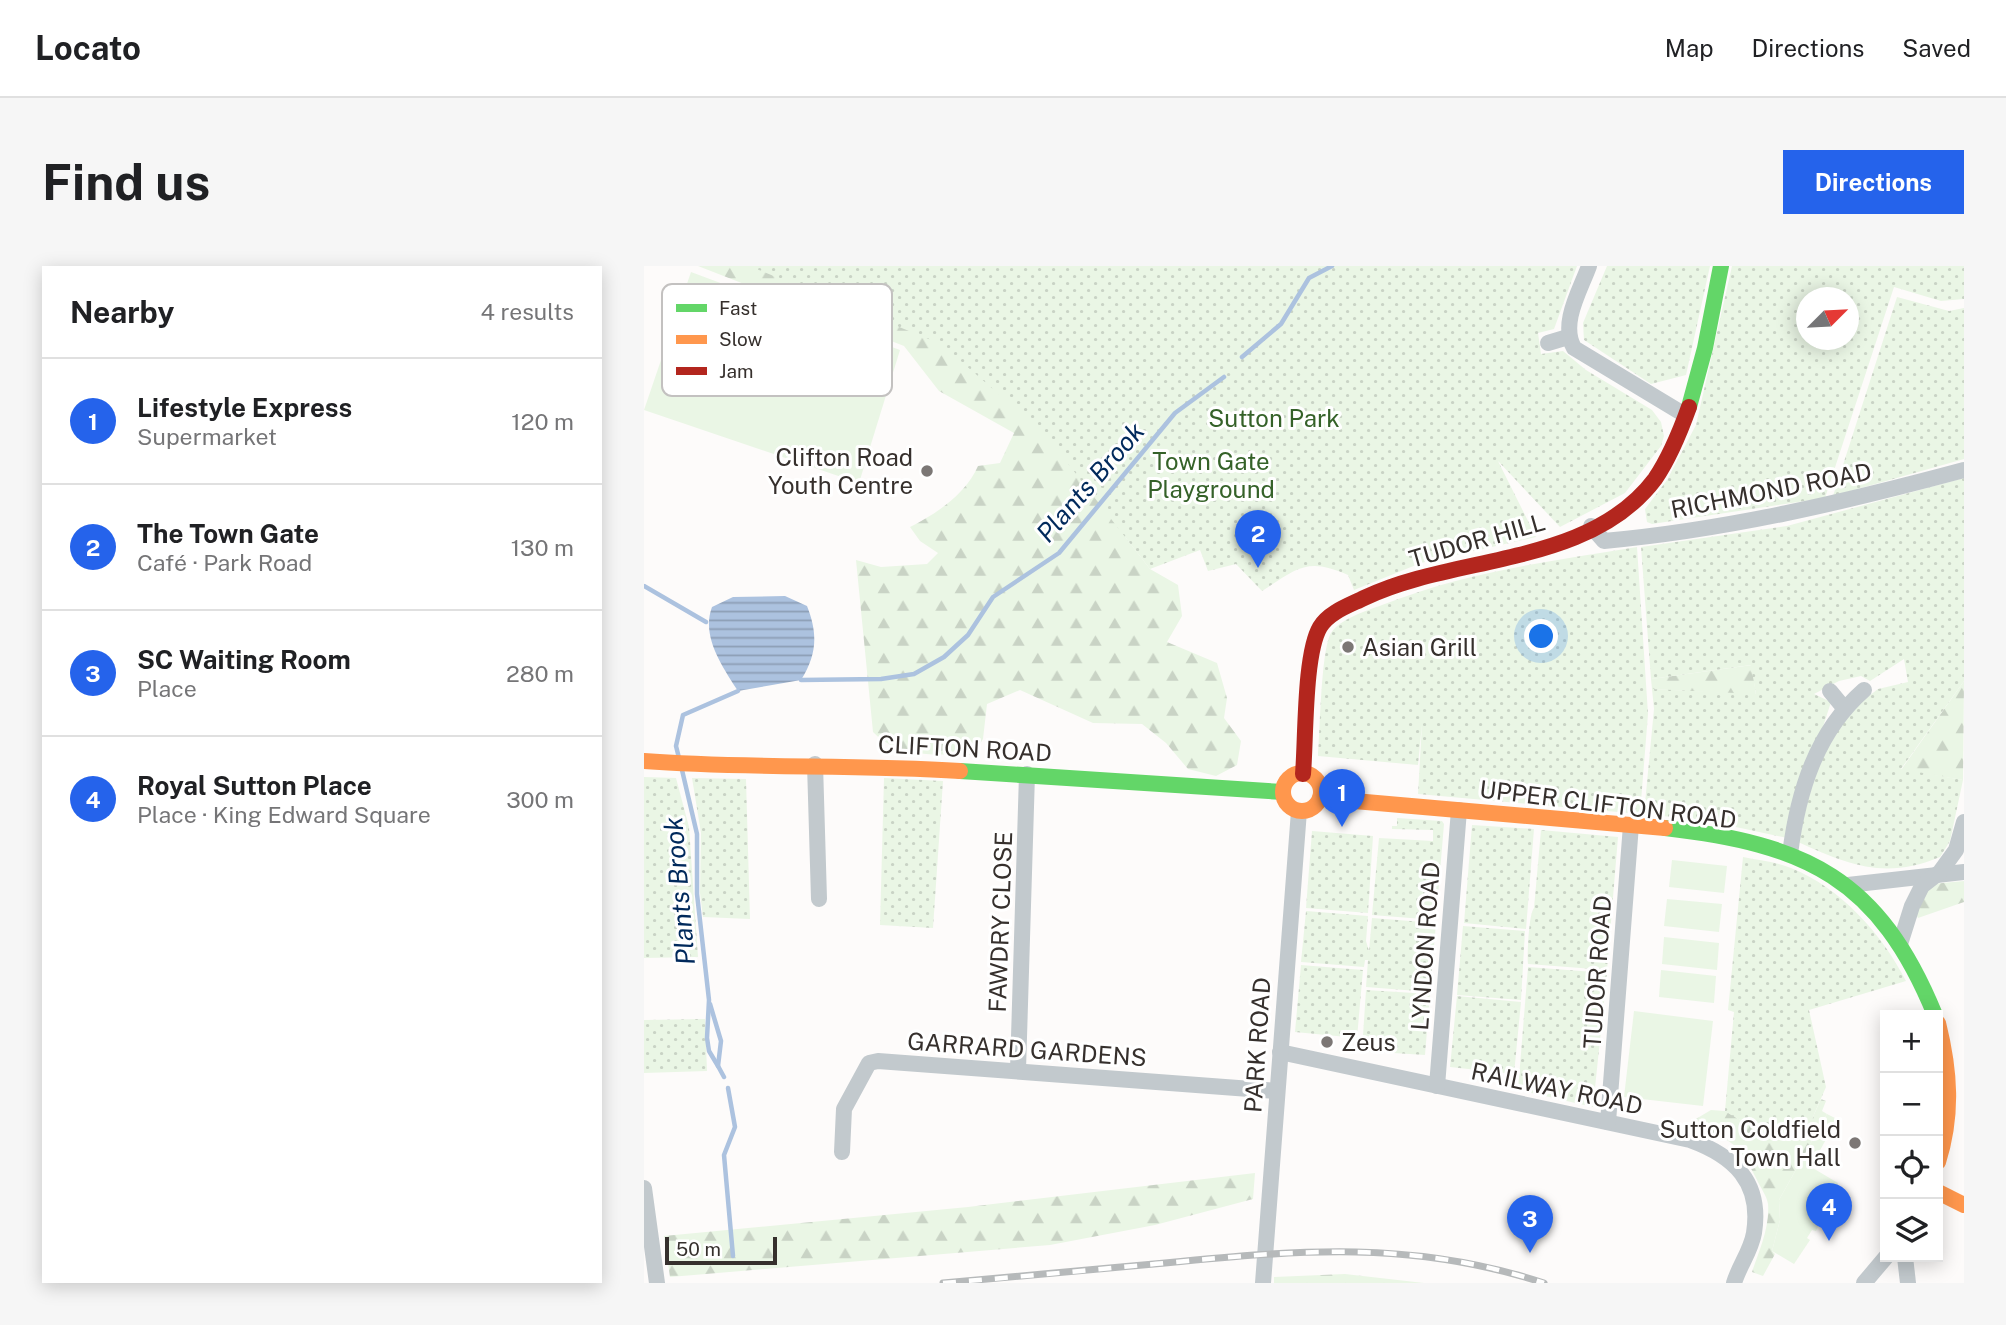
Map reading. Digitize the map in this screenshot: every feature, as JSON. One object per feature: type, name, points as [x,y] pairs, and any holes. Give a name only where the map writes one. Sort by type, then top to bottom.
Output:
[{"type":"street","points":[[1589,266],[1569,323],[1568,337],[1574,348],[1685,415]]},
{"type":"street","name":"TUDOR HILL","points":[[1303,774],[1313,645],[1327,618],[1429,574],[1528,552],[1591,526],[1620,512],[1654,480],[1672,450],[1685,415],[1709,330],[1721,266]]},
{"type":"street","points":[[1548,343],[1568,337]]},
{"type":"street","name":"RICHMOND ROAD","points":[[1591,526],[1604,541],[1638,538],[1789,514],[1964,470]]},
{"type":"street","points":[[1790,854],[1795,815],[1806,777],[1844,708],[1864,690]]},
{"type":"street","points":[[1830,691],[1844,708]]},
{"type":"street","name":"CLIFTON ROAD","points":[[644,761],[695,765],[816,764],[1027,774],[1283,792]]},
{"type":"street","points":[[816,764],[819,899]]},
{"type":"street","name":"FAWDRY CLOSE","points":[[1018,1070],[1027,774]]},
{"type":"street","points":[[1303,774],[1317,781],[1320,798],[1311,809],[1299,811],[1288,804],[1283,792],[1288,779],[1303,774]]},
{"type":"street","name":"UPPER CLIFTON ROAD","points":[[1320,798],[1631,825],[1719,836],[1790,854],[1804,859],[1848,885],[1900,944],[1926,991],[1933,1010]]},
{"type":"street","name":"LYNDON ROAD","points":[[1437,1087],[1459,810]]},
{"type":"street","name":"PARK ROAD","points":[[1262,1283],[1299,811]]},
{"type":"street","points":[[1900,944],[1912,906],[1922,886],[1940,872],[1956,850],[1964,822]]},
{"type":"street","name":"TUDOR ROAD","points":[[1608,1122],[1631,825]]},
{"type":"street","points":[[1848,885],[1940,872],[1952,875],[1964,872]]},
{"type":"street","points":[[1943,1046],[1951,1084],[1949,1121],[1943,1143]]},
{"type":"street","name":"RAILWAY ROAD","points":[[1280,1052],[1690,1140],[1718,1150],[1734,1162],[1748,1185],[1755,1211],[1754,1234],[1734,1283]]},
{"type":"street","name":"GARRARD GARDENS","points":[[842,1152],[844,1110],[869,1063],[1018,1070],[1277,1091]]},
{"type":"street","points":[[644,1188],[657,1283]]},
{"type":"street","points":[[1943,1194],[1964,1205]]},
{"type":"street","points":[[1864,1283],[1882,1262]]},
{"type":"street","points":[[1906,1262],[1908,1283]]},
{"type":"green space","points":[[698,266],[847,266],[871,284],[744,284]]},
{"type":"green space","name":"Sutton Park","points":[[749,266],[1577,266],[1554,329],[1538,333],[1541,354],[1563,351],[1586,370],[1652,410],[1661,422],[1664,436],[1661,446],[1625,493],[1560,527],[1498,461],[1536,537],[1421,563],[1354,590],[1348,575],[1312,566],[1294,571],[1262,591],[1236,564],[1208,571],[1200,550],[1150,569],[1045,434],[941,344],[892,324],[892,284],[793,284]]},
{"type":"green space","points":[[1607,266],[1710,266],[1686,375],[1651,384],[1584,340],[1583,323]]},
{"type":"green space","points":[[1732,266],[1964,266],[1964,299],[1941,301],[1894,287],[1825,498],[1652,524],[1647,522],[1645,509],[1667,480],[1696,425]]},
{"type":"green space","points":[[691,272],[723,284],[687,284]]},
{"type":"green space","points":[[1897,297],[1949,311],[1964,308],[1964,459],[1833,496]]},
{"type":"green space","points":[[892,300],[1073,436],[1126,538],[1150,569],[1178,585],[1182,616],[1167,642],[1217,663],[1227,698],[1224,718],[1241,741],[1237,765],[1216,776],[1188,769],[1166,743],[1142,724],[1093,723],[1020,690],[987,704],[983,739],[973,755],[907,751],[883,741],[873,732],[856,560],[881,567],[927,564],[938,553],[920,541],[910,527],[930,516],[958,494],[978,466],[1000,463],[1014,433],[939,391],[904,346],[892,341]]},
{"type":"green space","points":[[892,347],[900,350],[892,376]]},
{"type":"green space","points":[[662,357],[662,396],[886,396],[859,483],[644,410]]},
{"type":"green space","points":[[1964,478],[1964,681],[1901,769],[1963,780],[1950,841],[1940,857],[1902,868],[1868,867],[1798,842],[1804,798],[1836,730],[1852,709],[1878,689],[1908,682],[1904,659],[1870,681],[1861,676],[1839,681],[1814,694],[1831,702],[1787,838],[1708,821],[1644,814],[1654,709],[1652,689],[1756,694],[1751,665],[1651,679],[1641,547],[1787,526]]},
{"type":"green space","points":[[1637,547],[1648,714],[1640,814],[1418,794],[1422,724],[1418,765],[1318,756],[1325,656],[1331,633],[1341,624],[1369,610],[1446,584],[1508,569]]},
{"type":"green space","points":[[1752,665],[1756,695],[1652,689],[1651,679]]},
{"type":"green space","points":[[1964,681],[1963,780],[1901,770]]},
{"type":"green space","points":[[644,777],[676,778],[689,827],[698,957],[644,958]]},
{"type":"green space","points":[[692,778],[746,779],[750,919],[703,917],[700,893],[701,833]]},
{"type":"green space","points":[[884,778],[943,781],[933,928],[880,925]]},
{"type":"green space","points":[[1397,818],[1442,821],[1444,824],[1436,920],[1372,915],[1379,838],[1433,841],[1433,830],[1392,829],[1392,826],[1397,826]]},
{"type":"green space","points":[[1472,825],[1534,829],[1526,929],[1464,923]]},
{"type":"green space","points":[[1541,830],[1618,837],[1607,970],[1528,964]]},
{"type":"green space","points":[[1312,831],[1373,836],[1368,913],[1306,908]]},
{"type":"green space","points":[[1743,857],[1791,868],[1827,887],[1872,930],[1906,981],[1809,1010],[1826,1087],[1812,1119],[1788,1127],[1757,1126],[1725,1111],[1734,1012],[1728,1010]]},
{"type":"green space","points":[[1672,860],[1727,866],[1724,893],[1669,887]]},
{"type":"green space","points":[[1964,881],[1964,902],[1918,918],[1915,912],[1932,884]]},
{"type":"green space","points":[[1667,899],[1722,904],[1719,932],[1664,926]]},
{"type":"green space","points":[[1306,911],[1368,916],[1366,941],[1369,951],[1372,918],[1436,923],[1430,992],[1366,987],[1368,960],[1365,960],[1364,967],[1301,962]]},
{"type":"green space","points":[[1463,926],[1525,931],[1521,1000],[1457,995]]},
{"type":"green space","points":[[1664,937],[1719,943],[1717,970],[1662,964]]},
{"type":"green space","points":[[1301,965],[1363,970],[1357,1038],[1295,1032]]},
{"type":"green space","points":[[1528,967],[1607,973],[1593,1107],[1518,1090]]},
{"type":"green space","points":[[1661,970],[1716,976],[1714,1003],[1659,997]]},
{"type":"green space","points":[[1366,990],[1430,994],[1425,1055],[1362,1051]]},
{"type":"green space","points":[[1457,996],[1521,1002],[1514,1074],[1450,1067]]},
{"type":"green space","points":[[1634,1011],[1713,1021],[1703,1106],[1624,1097]]},
{"type":"green space","points":[[705,1019],[707,1071],[644,1073],[644,1020]]},
{"type":"green space","points":[[1821,1099],[1826,1101],[1822,1111],[1827,1114],[1779,1200],[1780,1220],[1772,1251],[1775,1254],[1763,1276],[1752,1272],[1766,1230],[1768,1204],[1765,1195],[1743,1156],[1729,1141],[1721,1136],[1684,1126],[1711,1110],[1725,1111],[1749,1125],[1812,1119]]},
{"type":"green space","points":[[1827,1114],[1837,1119],[1811,1167],[1838,1183],[1816,1231],[1812,1230],[1807,1238],[1810,1240],[1794,1264],[1772,1251],[1780,1220],[1779,1200]]},
{"type":"green space","points":[[1255,1173],[1253,1199],[1155,1225],[1050,1245],[670,1277],[664,1236],[968,1207]]},
{"type":"green space","points":[[1345,1274],[1424,1283],[1274,1283],[1274,1277]]},
{"type":"water","points":[[785,596],[807,606],[811,616],[814,644],[806,671],[801,680],[738,691],[711,640],[709,618],[712,607],[733,597]]},
{"type":"waterway","name":"Plants Brook","points":[[1242,357],[1281,324],[1309,278],[1332,266]]},
{"type":"waterway","name":"Plants Brook","points":[[801,680],[881,679],[914,674],[944,657],[968,635],[993,597],[1059,553],[1175,413],[1224,377]]},
{"type":"waterway","points":[[644,586],[706,622]]},
{"type":"waterway","name":"Plants Brook","points":[[679,758],[676,746],[683,715],[738,691]]},
{"type":"waterway","name":"Plants Brook","points":[[682,770],[697,834],[697,894],[709,1000],[707,1038],[709,1051],[718,1066]]},
{"type":"waterway","name":"Plants Brook","points":[[710,1004],[721,1041],[718,1066],[724,1077]]},
{"type":"waterway","name":"Plants Brook","points":[[728,1088],[735,1127],[724,1155],[733,1256]]},
{"type":"railway","points":[[943,1283],[1310,1252],[1402,1254],[1448,1260],[1496,1269],[1544,1283]]},
{"type":"traffic: fast","points":[[1689,407],[1705,348],[1721,266]]},
{"type":"traffic: fast","points":[[960,771],[1283,792]]},
{"type":"traffic: fast","points":[[1665,828],[1759,845],[1798,858],[1832,876],[1862,900],[1889,930],[1913,968],[1933,1010]]},
{"type":"traffic: slow","points":[[644,761],[960,771]]},
{"type":"traffic: slow","points":[[1302,773],[1315,779],[1321,792],[1315,805],[1302,811],[1289,805],[1283,792],[1289,779],[1302,773]]},
{"type":"traffic: slow","points":[[1320,798],[1665,828]]},
{"type":"traffic: slow","points":[[1943,1048],[1948,1093],[1943,1145]]},
{"type":"traffic: slow","points":[[1943,1194],[1964,1205]]},
{"type":"traffic: jam","points":[[1303,774],[1311,656],[1320,627],[1329,617],[1352,603],[1400,584],[1558,544],[1594,529],[1627,508],[1655,479],[1674,444],[1689,407]]},
{"type":"place","name":"Clifton Road Youth Centre","points":[[927,471]]},
{"type":"place","name":"The Town Gate","points":[[1258,568]]},
{"type":"place","name":"Asian Grill","points":[[1348,647]]},
{"type":"place","name":"Lifestyle Express","points":[[1342,827]]},
{"type":"place","name":"Zeus","points":[[1327,1042]]},
{"type":"place","name":"Sutton Coldfield Town Hall","points":[[1855,1143]]},
{"type":"place","name":"Royal Sutton Place","points":[[1829,1241]]},
{"type":"place","name":"SC Waiting Room","points":[[1530,1253]]},
{"type":"park label","name":"Town Gate Playground","points":[[1211,475]]}]
